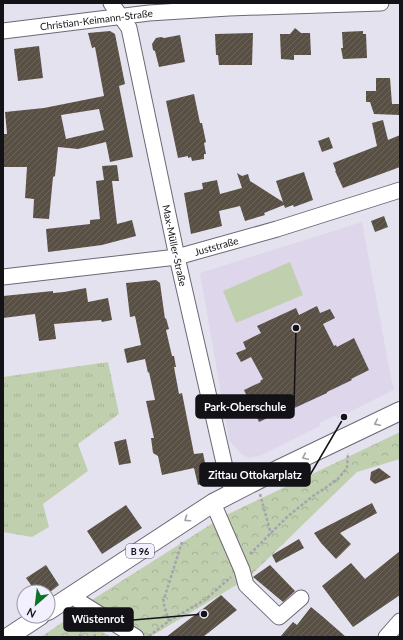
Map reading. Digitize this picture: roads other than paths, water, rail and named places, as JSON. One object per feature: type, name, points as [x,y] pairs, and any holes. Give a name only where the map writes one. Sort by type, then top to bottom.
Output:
[{"type":"main road","name":"B 96","points":[[56,606],[213,503],[400,411]]},
{"type":"main road","points":[[8,637],[28,624]]},
{"type":"street","name":"Max-Müller-Straße","points":[[111,3],[129,28],[176,257],[227,476],[233,492]]},
{"type":"street","name":"Christian-Keimann-Straße","points":[[3,31],[121,16],[229,8],[381,3]]},
{"type":"street","name":"Juststraße","points":[[3,277],[176,257],[276,229],[400,190]]},
{"type":"street","points":[[213,503],[242,570],[246,585],[279,617],[301,598]]},
{"type":"street","points":[[73,595],[80,602],[136,637]]},
{"type":"street","points":[[386,637],[400,621]]},
{"type":"place","name":"Park-Oberschule","points":[[296,328]]},
{"type":"place","name":"Zittau Ottokarplatz","points":[[344,417]]},
{"type":"place","name":"Wüstenrot","points":[[204,614]]}]
